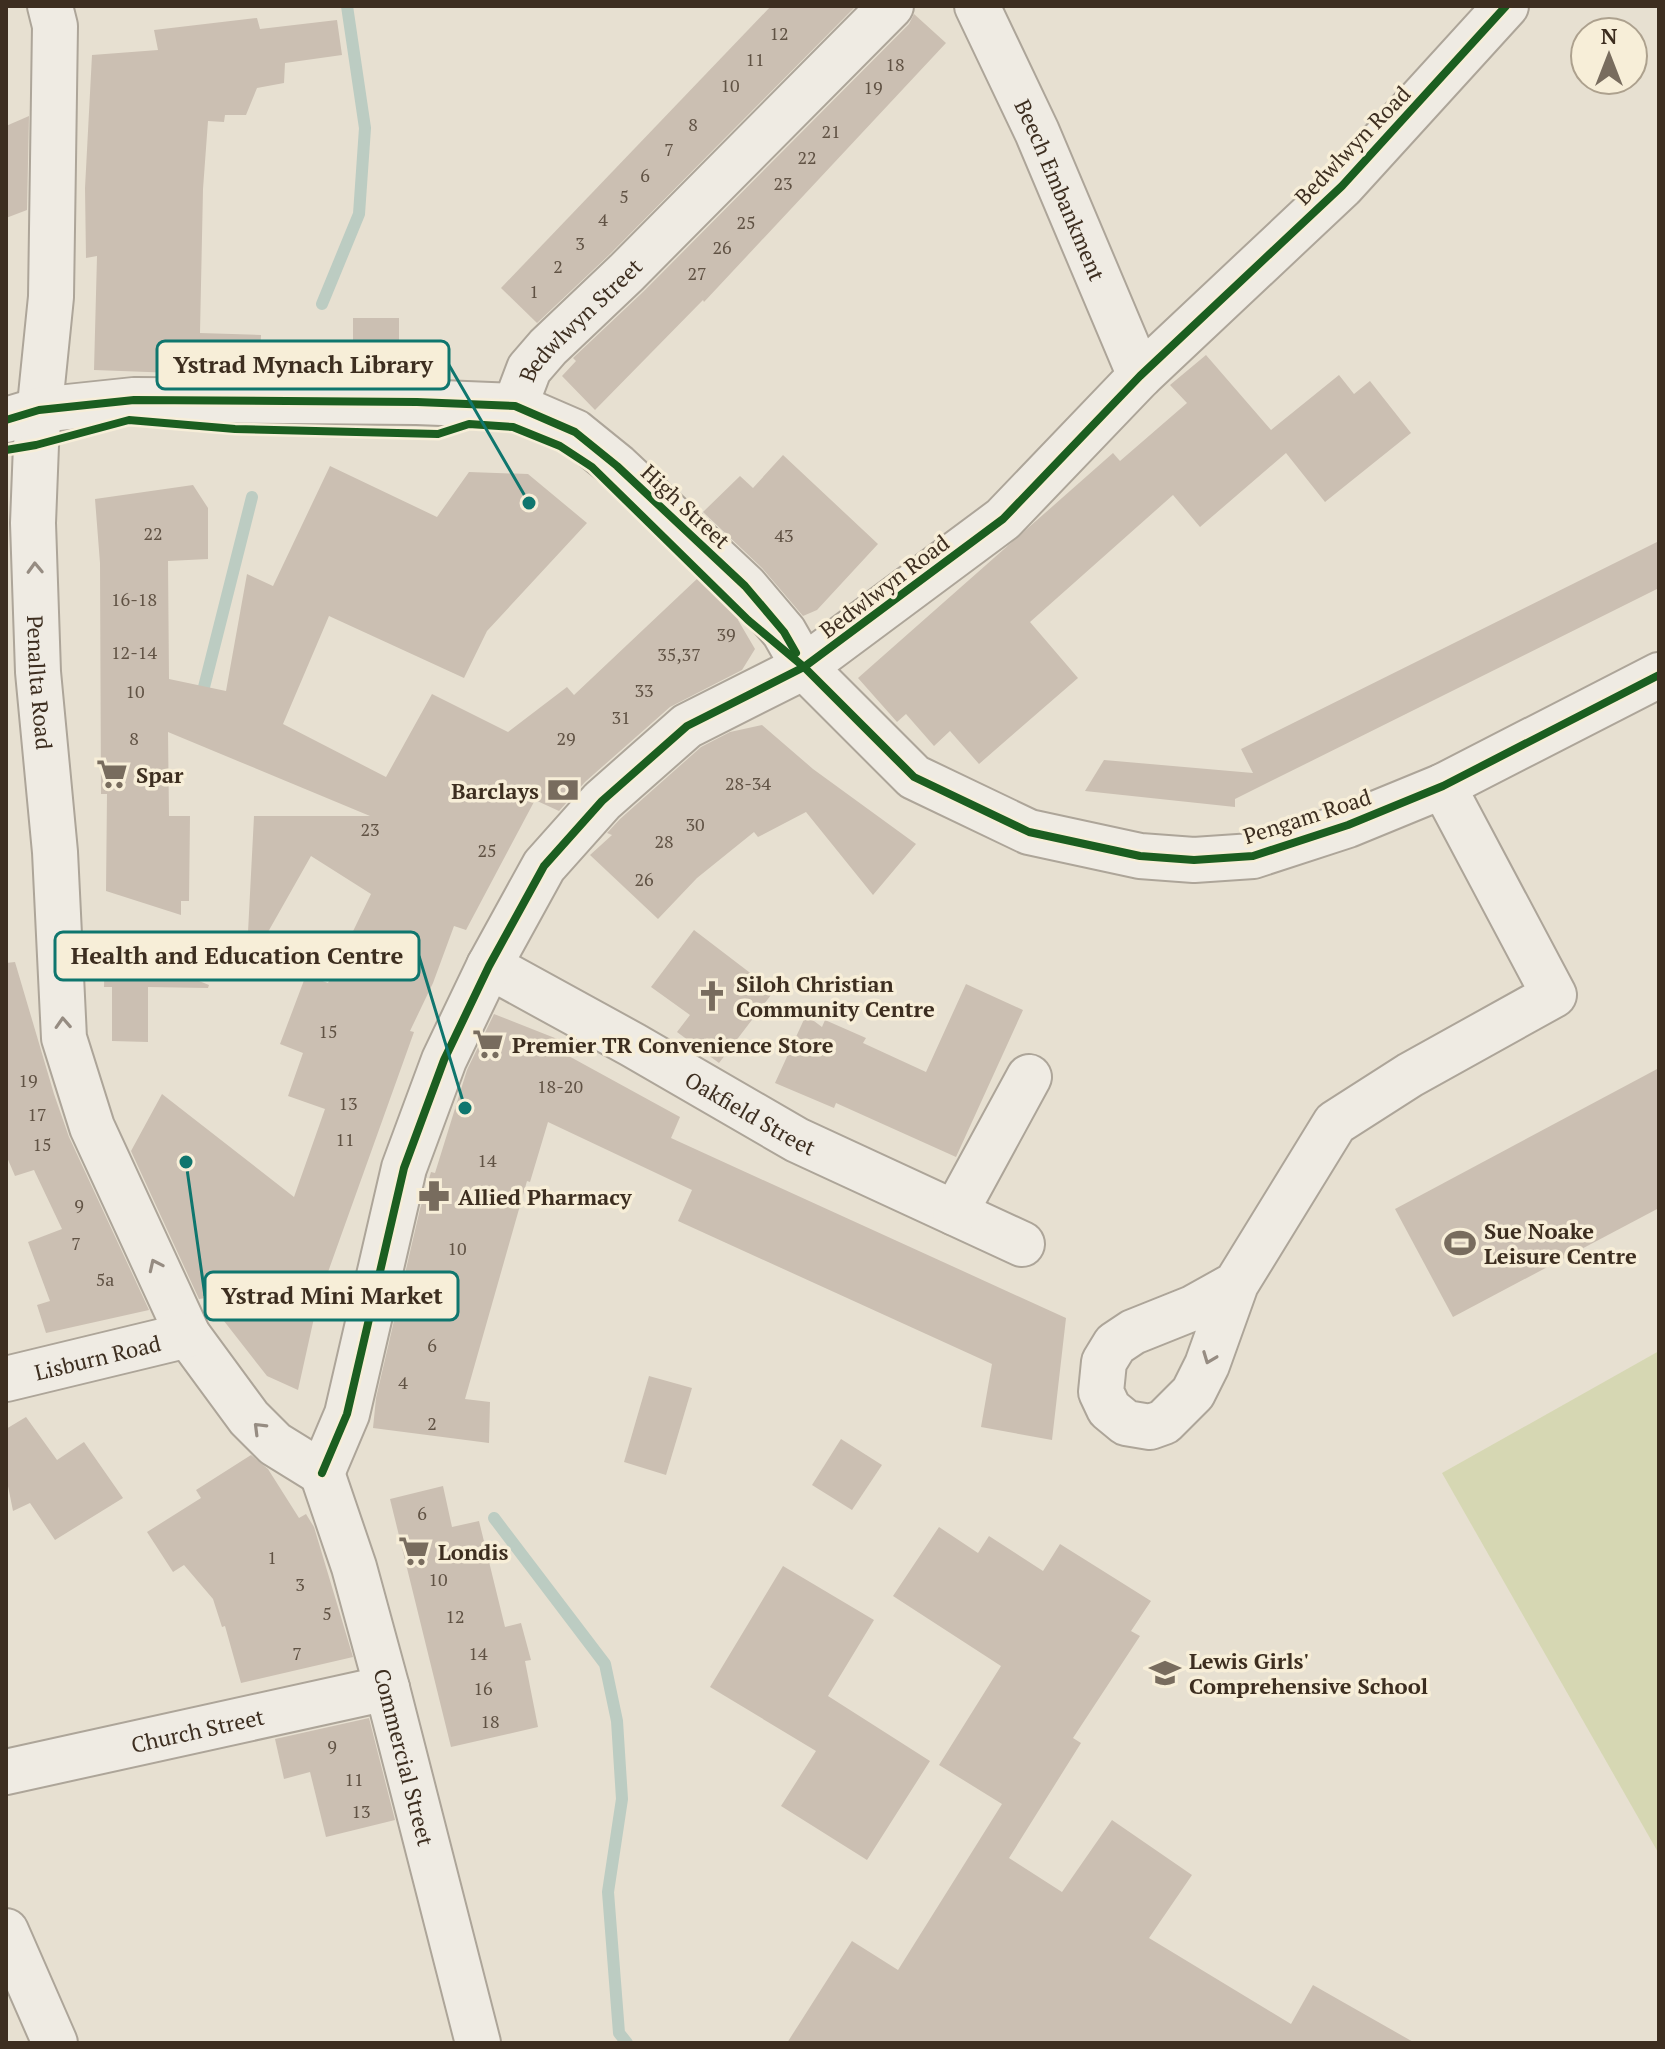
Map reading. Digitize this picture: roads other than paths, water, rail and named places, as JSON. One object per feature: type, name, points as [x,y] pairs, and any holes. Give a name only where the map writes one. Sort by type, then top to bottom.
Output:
[{"type":"street","name":"Penallta Road","points":[[50,6],[55,26],[51,297],[23,415],[33,523],[38,657],[55,852],[64,1038],[92,1127],[188,1335],[249,1418],[275,1444],[322,1473]]},
{"type":"street","name":"Bedwlwyn Street","points":[[23,415],[134,400],[417,402],[515,406],[529,369],[548,347],[626,273],[891,6]]},
{"type":"street","name":"Beech Embankment","points":[[977,6],[1037,132],[1140,376]]},
{"type":"street","name":"Bedwlwyn Road","points":[[322,1473],[347,1414],[404,1168],[444,1060],[489,966],[544,866],[602,801],[687,726],[804,667],[1003,519],[1140,376],[1342,186],[1506,6]]},
{"type":"street","name":"High Street","points":[[515,406],[575,432],[617,466],[745,586],[784,632],[804,667]]},
{"type":"street","name":"Pengam Road","points":[[804,667],[914,777],[1029,832],[1140,856],[1194,860],[1253,856],[1348,825],[1443,786],[1659,675]]},
{"type":"street","points":[[1236,1284],[1335,1123],[1410,1075],[1554,995],[1443,786]]},
{"type":"street","name":"Oakfield Street","points":[[489,966],[797,1140],[1022,1244]]},
{"type":"street","points":[[955,1213],[1029,1077]]},
{"type":"street","name":"Lisburn Road","points":[[6,1379],[188,1335]]},
{"type":"street","name":"Commercial Street","points":[[322,1473],[354,1567],[478,2043]]},
{"type":"street","name":"Church Street","points":[[6,1772],[387,1688]]},
{"type":"street","points":[[6,1931],[16,1980],[55,2043]]},
{"type":"waterway","points":[[322,304],[359,214],[365,128],[347,6]]},
{"type":"waterway","points":[[201,699],[252,497]]},
{"type":"waterway","points":[[494,1518],[605,1664],[617,1721],[622,1799],[608,1892],[619,2033],[627,2043]]},
{"type":"place","name":"Ystrad Mynach Library","points":[[529,503]]},
{"type":"place","name":"Spar","points":[[112,774]]},
{"type":"place","name":"Barclays","points":[[563,790]]},
{"type":"place","name":"Siloh Christian Community Centre","points":[[712,996]]},
{"type":"place","name":"Premier TR Convenience Store","points":[[488,1044]]},
{"type":"place","name":"Health and Education Centre","points":[[465,1108]]},
{"type":"place","name":"Ystrad Mini Market","points":[[186,1162]]},
{"type":"place","name":"Allied Pharmacy","points":[[434,1196]]},
{"type":"place","name":"Sue Noake Leisure Centre","points":[[1460,1243]]},
{"type":"place","name":"Londis","points":[[414,1551]]},
{"type":"place","name":"Lewis Girls' Comprehensive School","points":[[1165,1673]]}]
